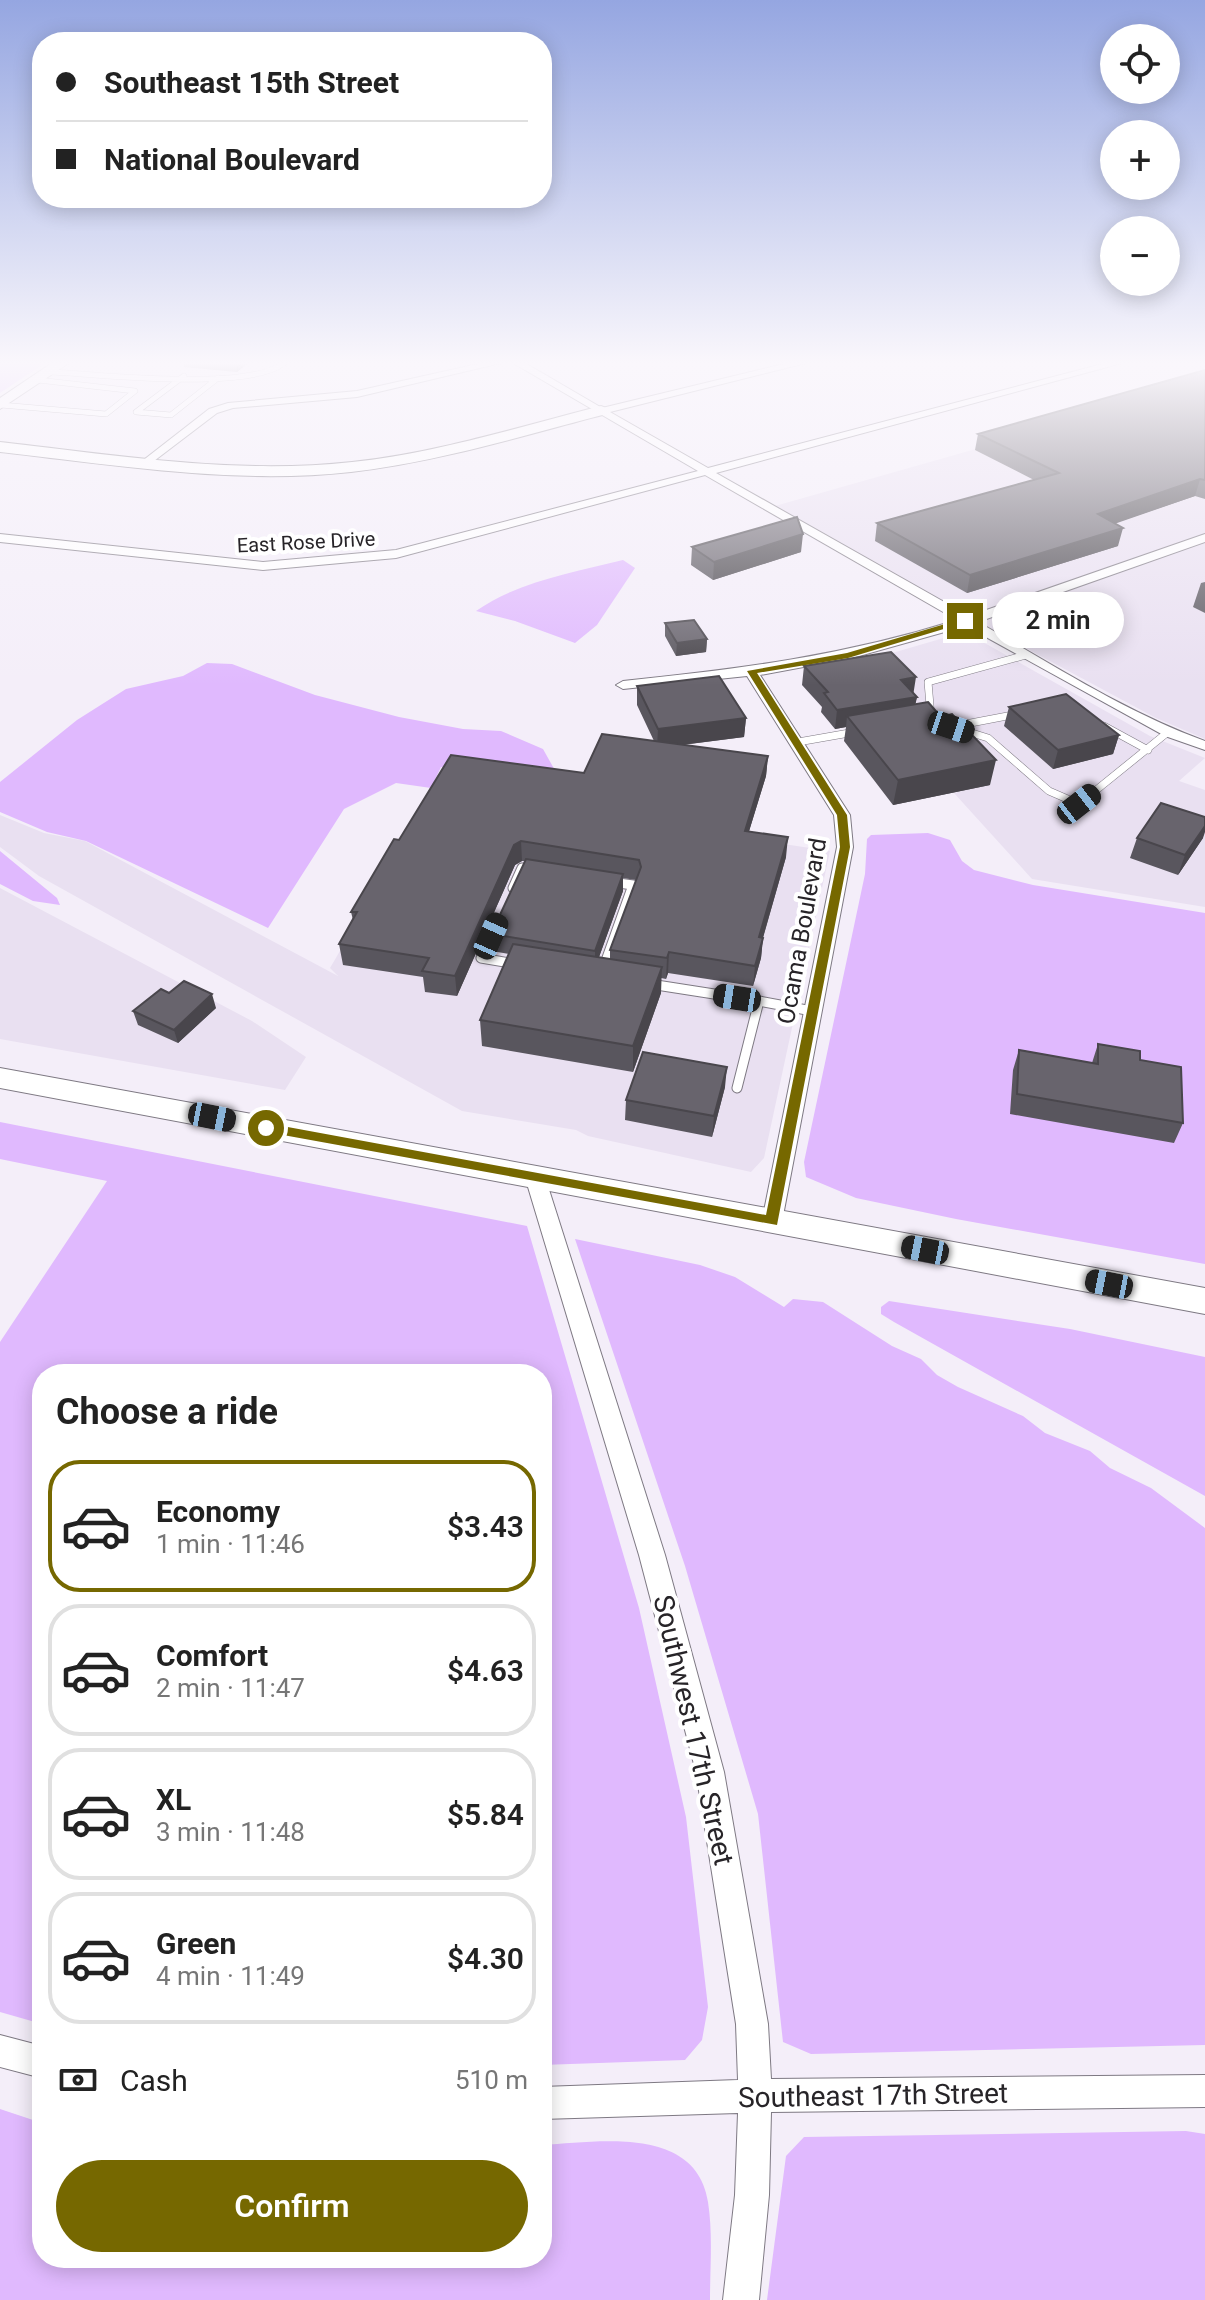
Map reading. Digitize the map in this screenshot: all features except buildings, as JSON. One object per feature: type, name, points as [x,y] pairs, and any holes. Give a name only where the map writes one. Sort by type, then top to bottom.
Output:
[{"type":"main road","points":[[0,1078],[1205,1301]]},
{"type":"street","points":[[703,470],[1026,655],[1168,732],[1205,746]]},
{"type":"street","name":"East Rose Drive","points":[[0,538],[263,566],[345,561],[427,548],[718,470]]},
{"type":"street","points":[[623,685],[751,671],[848,655],[965,621],[1205,538]]},
{"type":"street","name":"Ocama Boulevard","points":[[751,671],[842,815],[845,847],[772,1221]]},
{"type":"street","name":"Southwest 17th Street","points":[[535,1177],[652,1555],[710,1772],[752,2024],[755,2096],[752,2195],[741,2300]]},
{"type":"street","points":[[0,2051],[32,2059]]},
{"type":"street","name":"Southeast 17th Street","points":[[552,2103],[755,2096],[1205,2091]]},
{"type":"lane","points":[[932,719],[928,682],[1026,655]]},
{"type":"lane","points":[[951,727],[1022,713]]},
{"type":"lane","points":[[917,722],[932,719],[988,738],[1049,791],[1079,804],[1168,732]]},
{"type":"lane","points":[[1092,720],[1148,750]]},
{"type":"lane","points":[[798,742],[872,729]]},
{"type":"lane","points":[[510,894],[522,868],[549,872]]},
{"type":"lane","points":[[605,881],[633,885],[600,977],[616,979]]},
{"type":"lane","points":[[499,920],[481,958],[526,965]]},
{"type":"lane","points":[[646,984],[812,1011]]},
{"type":"lane","points":[[737,1088],[759,1001]]},
{"type":"shaded area","points":[[901,470],[1205,470],[1205,739],[1156,718],[1033,652],[775,506]]},
{"type":"shaded area","points":[[623,560],[635,568],[597,625],[575,643],[515,621],[476,611],[528,585]]},
{"type":"shaded area","points":[[954,635],[972,636],[1150,736],[1205,758],[1179,781],[1205,790],[1205,907],[1032,879],[954,793],[989,784],[915,746],[875,658]]},
{"type":"shaded area","points":[[207,663],[232,664],[315,695],[399,717],[463,729],[501,731],[543,749],[562,783],[441,767],[431,788],[396,783],[344,809],[268,928],[86,841],[47,832],[0,812],[0,782],[77,720],[126,689],[183,676]]},
{"type":"shaded area","points":[[445,771],[561,810],[830,851],[764,1158],[751,1172],[588,1136],[576,1130],[462,1111],[39,876],[0,847],[0,815],[44,833],[85,841],[338,976],[330,968]]},
{"type":"shaded area","points":[[928,833],[950,840],[962,861],[974,870],[1033,885],[1205,913],[1205,1264],[856,1198],[806,1177],[804,1162],[865,874],[867,839],[871,835]]},
{"type":"shaded area","points":[[0,851],[57,898],[60,905],[33,901],[0,884]]},
{"type":"shaded area","points":[[0,888],[252,1021],[306,1057],[285,1090],[0,1039]]},
{"type":"shaded area","points":[[0,1122],[527,1226],[639,1608],[686,1817],[708,2007],[702,2040],[685,2060],[552,2065],[552,1364],[32,1364],[32,2021],[0,2012],[0,1342],[107,1181],[0,1159]]},
{"type":"shaded area","points":[[575,1239],[700,1265],[735,1277],[784,1307],[793,1299],[823,1302],[892,1346],[921,1359],[937,1375],[958,1387],[1023,1416],[1045,1433],[1090,1451],[1110,1468],[1151,1488],[1205,1528],[1205,2045],[811,2054],[783,2042],[758,1814],[685,1566]]},
{"type":"shaded area","points":[[889,1301],[1070,1329],[1205,1357],[1205,1496],[881,1314],[881,1307]]},
{"type":"shaded area","points":[[0,2109],[32,2120],[32,2268],[552,2268],[552,2144],[616,2141],[665,2149],[685,2160],[700,2177],[708,2202],[710,2300],[0,2300]]},
{"type":"shaded area","points":[[1186,2131],[1205,2134],[1205,2300],[767,2300],[786,2156],[804,2137]]},
{"type":"route","points":[[266,1128],[772,1221],[845,847],[842,815],[824,782],[751,671],[848,655],[965,621]]}]
